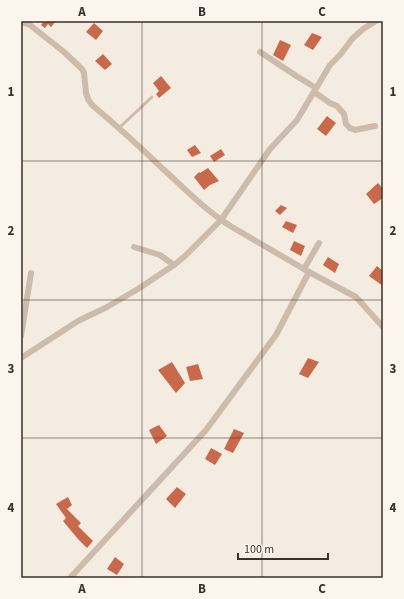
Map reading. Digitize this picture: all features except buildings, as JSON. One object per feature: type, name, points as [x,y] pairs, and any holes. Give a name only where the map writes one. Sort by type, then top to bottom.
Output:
[{"type":"street","points":[[21,358],[78,321],[122,299],[174,265],[185,256],[221,220],[270,149],[297,120],[330,65],[352,39],[363,29],[376,21]]},
{"type":"street","points":[[21,22],[30,25],[64,52],[82,69],[84,73],[86,93],[92,105],[205,208],[221,220],[306,271],[356,297],[383,328]]},
{"type":"street","points":[[260,52],[298,77],[330,103],[337,106],[344,114],[346,124],[350,128],[355,130],[375,126]]},
{"type":"street","points":[[70,578],[206,430],[276,335],[320,243]]},
{"type":"street","points":[[134,247],[160,255],[174,265]]},
{"type":"street","points":[[21,336],[31,273]]},
{"type":"lane","points":[[119,128],[152,97]]}]
